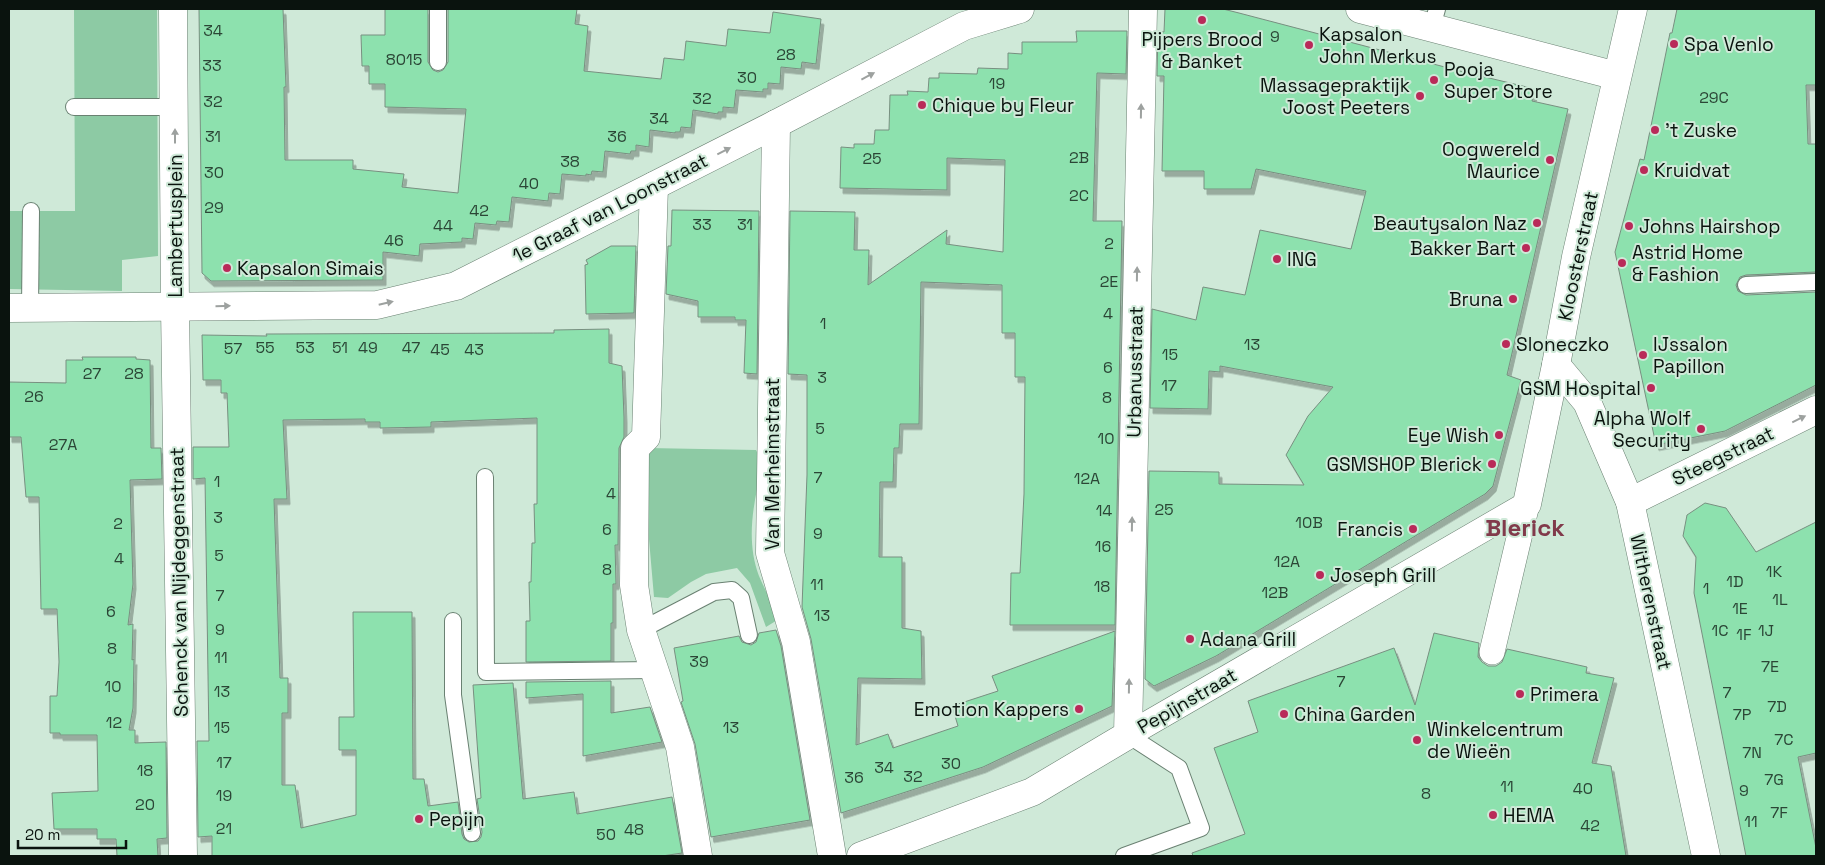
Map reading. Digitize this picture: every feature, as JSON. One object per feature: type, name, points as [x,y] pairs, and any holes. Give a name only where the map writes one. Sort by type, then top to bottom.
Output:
[{"type":"street","name":"Lambertusplein","points":[[20,308],[175,307],[173,9]]},
{"type":"street","name":"1e Graaf van Loonstraat","points":[[175,307],[376,305],[456,286],[776,124],[964,26],[1020,9]]},
{"type":"street","name":"Urbanusstraat","points":[[1128,735],[1143,9]]},
{"type":"street","points":[[1360,9],[1434,18],[1617,76]]},
{"type":"street","name":"Kloosterstraat","points":[[1527,504],[1576,257],[1633,9]]},
{"type":"street","name":"Van Merheimstraat","points":[[776,124],[770,552],[796,642],[832,856]]},
{"type":"street","points":[[654,186],[646,437],[635,448],[634,585],[641,630],[680,747],[698,856]]},
{"type":"street","name":"Schenck van Nijdeggenstraat","points":[[175,307],[183,856]]},
{"type":"street","name":"Witherenstraat","points":[[1556,364],[1587,402],[1630,502],[1706,856]]},
{"type":"street","name":"Steegstraat","points":[[1630,502],[1816,410]]},
{"type":"street","name":"Pepijnstraat","points":[[861,856],[1032,792],[1527,504]]},
{"type":"street","points":[[1492,652],[1527,504]]},
{"type":"lane","points":[[438,9],[438,62]]},
{"type":"lane","points":[[74,107],[175,107]]},
{"type":"lane","points":[[20,308],[31,211]]},
{"type":"lane","points":[[1746,285],[1816,282]]},
{"type":"lane","points":[[485,477],[486,672],[654,670]]},
{"type":"lane","points":[[641,630],[714,592],[732,590],[741,598],[749,634]]},
{"type":"lane","points":[[453,620],[453,695],[472,833]]},
{"type":"lane","points":[[1124,856],[1201,828],[1179,768],[1128,735]]},
{"type":"green space","points":[[74,9],[157,9],[158,256],[122,260],[122,291],[9,289],[9,211],[75,211]]},
{"type":"green space","points":[[648,448],[756,450],[763,464],[752,520],[752,548],[759,576],[779,619],[766,627],[750,583],[737,568],[706,574],[668,598],[654,597],[642,458]]},
{"type":"building","points":[[199,9],[283,9],[286,87],[284,87],[285,160],[353,160],[353,169],[404,174],[402,187],[458,193],[466,109],[385,107],[385,84],[369,84],[369,66],[362,66],[361,35],[385,35],[385,9],[428,9],[428,62],[433,70],[438,72],[443,70],[448,62],[448,9],[577,9],[575,24],[588,26],[584,71],[661,79],[664,58],[684,60],[686,41],[726,46],[728,29],[770,33],[773,12],[821,19],[816,64],[802,62],[801,69],[781,67],[780,84],[768,83],[768,89],[763,89],[763,92],[736,90],[734,108],[723,107],[723,112],[718,112],[718,114],[693,110],[691,128],[681,127],[680,132],[675,133],[650,130],[649,147],[636,145],[636,151],[631,151],[630,154],[605,151],[603,172],[592,171],[591,175],[586,174],[586,176],[562,174],[560,194],[549,193],[548,201],[512,197],[509,222],[497,221],[496,225],[475,223],[473,239],[462,238],[462,242],[420,244],[419,256],[383,252],[383,280],[211,281],[202,273]]},
{"type":"building","points":[[1165,9],[1223,9],[1535,89],[1532,101],[1568,109],[1507,375],[1521,380],[1493,486],[1485,494],[1216,656],[1154,686],[1145,679],[1149,471],[1219,472],[1219,484],[1304,485],[1286,455],[1308,416],[1333,387],[1220,366],[1220,372],[1209,371],[1208,409],[1150,408],[1152,309],[1196,320],[1203,287],[1245,295],[1260,230],[1351,249],[1366,191],[1256,169],[1251,189],[1204,189],[1204,171],[1162,171],[1164,76],[1157,76],[1158,31],[1164,32]]},
{"type":"building","points":[[1677,9],[1816,9],[1816,85],[1806,85],[1808,144],[1816,144],[1816,272],[1746,275],[1740,277],[1736,285],[1738,291],[1746,295],[1816,292],[1816,385],[1725,431],[1656,445],[1615,252],[1640,159],[1644,160],[1670,33],[1672,33]]},
{"type":"building","points":[[1076,31],[1127,31],[1126,74],[1097,73],[1093,221],[1122,221],[1115,625],[1010,625],[1011,573],[1020,573],[1024,494],[1025,377],[1015,377],[1015,333],[1002,333],[1002,285],[921,282],[919,424],[900,424],[899,448],[894,448],[893,482],[880,482],[879,557],[902,557],[902,628],[921,631],[922,679],[858,678],[856,745],[888,734],[893,748],[958,726],[952,706],[998,691],[992,676],[1115,631],[1112,706],[983,767],[841,813],[811,639],[802,607],[807,475],[807,375],[788,374],[790,211],[855,212],[854,250],[869,250],[868,285],[947,230],[946,244],[1003,252],[1005,160],[947,158],[947,190],[840,188],[841,147],[854,148],[854,144],[874,144],[875,130],[889,130],[890,95],[908,95],[907,91],[928,92],[929,78],[939,78],[939,73],[977,74],[978,68],[1008,69],[1008,53],[1022,54],[1022,42],[1077,42]]},
{"type":"building","points":[[672,210],[759,211],[757,374],[744,373],[746,320],[735,320],[735,317],[698,317],[698,301],[666,294],[668,246],[671,246]]},
{"type":"building","points":[[611,246],[636,246],[634,313],[586,314],[585,265],[588,264],[586,260]]},
{"type":"building","points":[[609,329],[609,363],[622,366],[624,417],[624,437],[619,448],[618,545],[615,545],[616,584],[613,584],[611,661],[526,662],[526,621],[530,621],[529,582],[531,582],[532,543],[535,543],[534,504],[537,504],[537,418],[431,422],[431,427],[380,428],[380,422],[365,422],[365,419],[283,420],[287,499],[274,499],[280,678],[288,678],[288,713],[282,713],[282,785],[295,785],[301,828],[356,815],[356,750],[339,750],[339,717],[354,717],[353,612],[412,612],[413,779],[424,779],[428,806],[458,802],[464,839],[469,842],[478,841],[482,832],[477,799],[481,798],[473,685],[513,683],[523,799],[574,792],[577,814],[672,797],[682,853],[662,856],[212,856],[212,836],[198,837],[197,741],[209,741],[205,478],[193,479],[193,447],[229,447],[227,393],[221,393],[221,380],[203,380],[202,335],[554,333],[554,330]]},
{"type":"building","points":[[82,357],[136,357],[136,359],[150,360],[151,448],[161,448],[162,479],[130,480],[133,584],[128,625],[133,624],[132,660],[134,659],[133,708],[129,730],[135,730],[135,743],[166,742],[167,838],[157,839],[158,856],[117,856],[116,839],[97,839],[97,829],[54,829],[52,793],[98,791],[97,735],[60,735],[60,733],[50,733],[50,696],[57,696],[59,662],[57,609],[41,609],[39,497],[26,497],[21,437],[9,437],[9,382],[66,383],[66,360],[83,360]]},
{"type":"building","points":[[1705,503],[1726,508],[1756,552],[1816,522],[1816,753],[1798,757],[1816,856],[1746,856],[1694,593],[1696,557],[1683,536],[1687,515]]},
{"type":"building","points":[[776,630],[781,646],[810,820],[711,837],[695,744],[681,702],[683,701],[674,648],[739,636],[742,642],[751,645],[756,642],[759,633]]},
{"type":"building","name":"Winkelcentrum de Wieën","points":[[1434,633],[1479,643],[1478,657],[1488,666],[1496,666],[1502,662],[1507,649],[1587,667],[1586,673],[1614,678],[1592,763],[1611,766],[1626,856],[1193,856],[1192,853],[1245,834],[1214,748],[1258,732],[1248,701],[1394,648],[1415,705]]},
{"type":"building","points":[[611,681],[611,713],[650,707],[662,742],[583,756],[583,694],[526,698],[526,682]]},
{"type":"place","name":"Pijpers Brood & Banket","points":[[1202,20]]},
{"type":"place","name":"Spa Venlo","points":[[1674,44]]},
{"type":"place","name":"Kapsalon John Merkus","points":[[1309,45]]},
{"type":"place","name":"Pooja Super Store","points":[[1434,80]]},
{"type":"place","name":"Massagepraktijk Joost Peeters","points":[[1420,96]]},
{"type":"place","name":"Chique by Fleur","points":[[922,105]]},
{"type":"place","name":"'t Zuske","points":[[1655,130]]},
{"type":"place","name":"Oogwereld Maurice","points":[[1550,160]]},
{"type":"place","name":"Kruidvat","points":[[1644,170]]},
{"type":"place","name":"Beautysalon Naz","points":[[1537,223]]},
{"type":"place","name":"Johns Hairshop","points":[[1629,226]]},
{"type":"place","name":"Bakker Bart","points":[[1526,248]]},
{"type":"place","name":"ING","points":[[1277,259]]},
{"type":"place","name":"Astrid Home & Fashion","points":[[1622,263]]},
{"type":"place","name":"Kapsalon Simais","points":[[227,268]]},
{"type":"place","name":"Bruna","points":[[1513,299]]},
{"type":"place","name":"Sloneczko","points":[[1506,344]]},
{"type":"place","name":"IJssalon Papillon","points":[[1643,355]]},
{"type":"place","name":"GSM Hospital","points":[[1651,388]]},
{"type":"place","name":"Alpha Wolf Security","points":[[1701,429]]},
{"type":"place","name":"Eye Wish","points":[[1499,435]]},
{"type":"place","name":"GSMSHOP Blerick","points":[[1492,464]]},
{"type":"place","name":"Francis","points":[[1413,529]]},
{"type":"place","name":"Joseph Grill","points":[[1320,575]]},
{"type":"place","name":"Adana Grill","points":[[1190,639]]},
{"type":"place","name":"Primera","points":[[1520,694]]},
{"type":"place","name":"Emotion Kappers","points":[[1079,709]]},
{"type":"place","name":"China Garden","points":[[1284,714]]},
{"type":"place","name":"Winkelcentrum de Wieën","points":[[1417,740]]},
{"type":"place","name":"HEMA","points":[[1493,815]]},
{"type":"place","name":"Pepijn","points":[[419,819]]},
{"type":"district","name":"Blerick","points":[[1525,527]]}]
